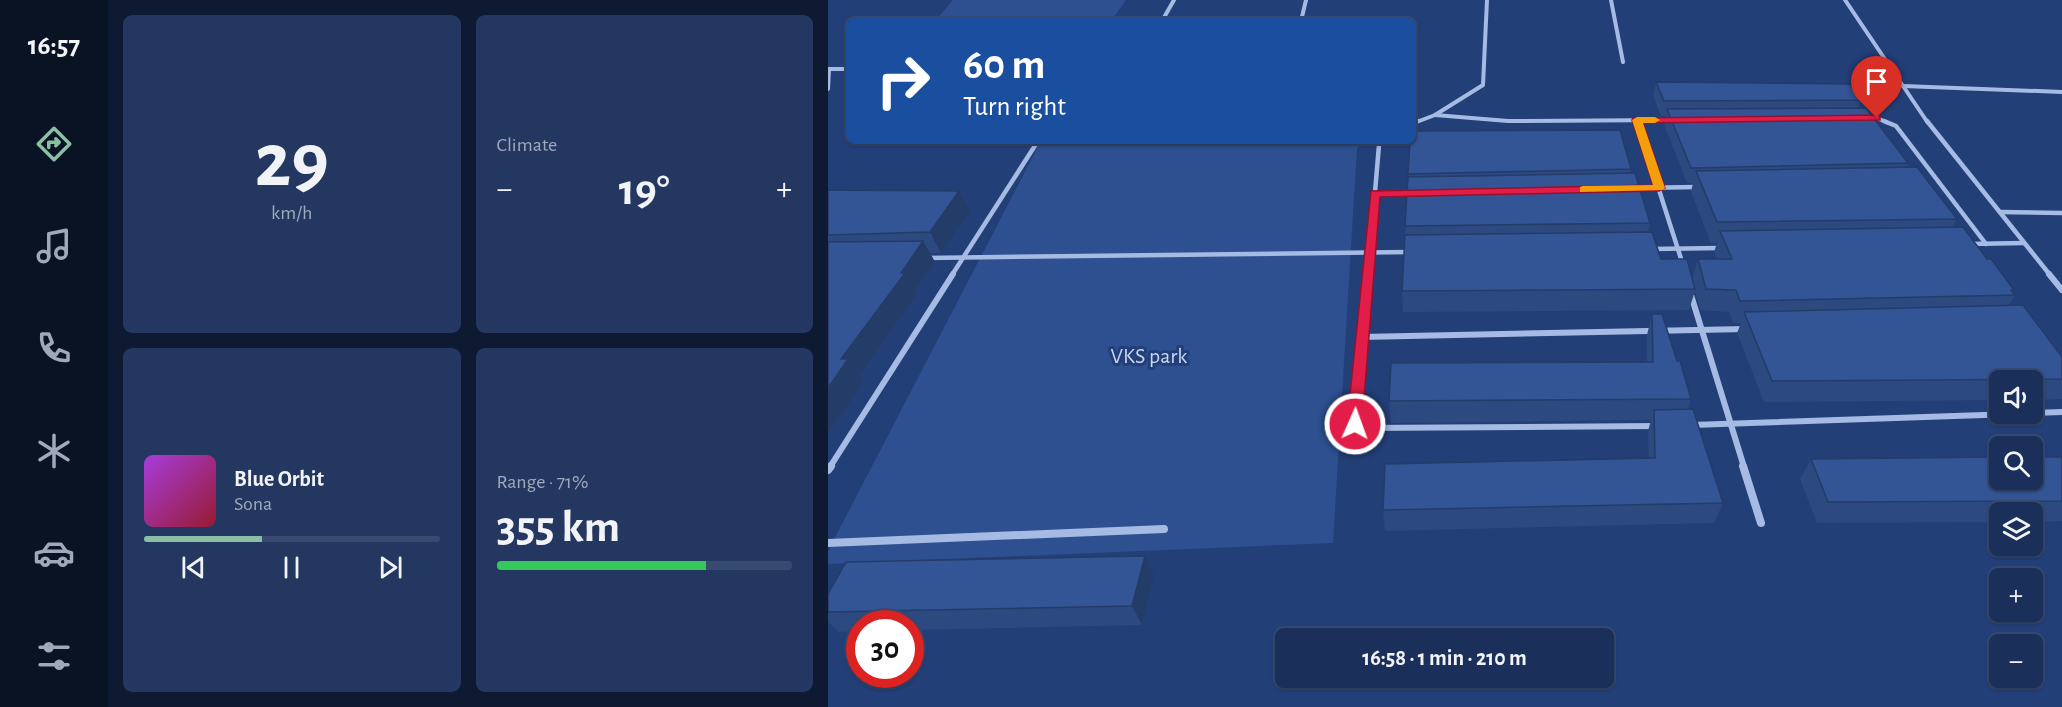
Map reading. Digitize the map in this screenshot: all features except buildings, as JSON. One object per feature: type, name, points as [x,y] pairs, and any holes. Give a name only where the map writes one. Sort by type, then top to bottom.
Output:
[{"type":"street","points":[[1164,18],[1174,0]]},
{"type":"street","points":[[1302,18],[1306,0]]},
{"type":"street","points":[[1416,122],[1435,115],[1483,85],[1487,0]]},
{"type":"street","points":[[1611,0],[1623,62]]},
{"type":"street","points":[[1845,0],[1930,126],[2062,290]]},
{"type":"street","points":[[828,89],[828,69],[846,69]]},
{"type":"street","points":[[1903,86],[2062,92]]},
{"type":"street","points":[[1435,115],[1508,121],[1673,120]]},
{"type":"street","points":[[1865,118],[1877,118],[1896,126],[1986,244]]},
{"type":"street","points":[[1637,120],[1684,269]]},
{"type":"street","points":[[828,470],[1036,144]]},
{"type":"street","points":[[1380,144],[1354,412],[1355,424],[1361,428],[1671,425]]},
{"type":"street","points":[[1927,182],[1939,182]]},
{"type":"street","points":[[1624,188],[1706,187]]},
{"type":"street","points":[[1375,194],[1422,193]]},
{"type":"street","points":[[2000,212],[2062,213]]},
{"type":"street","points":[[1962,244],[2024,243]]},
{"type":"street","points":[[1643,249],[1726,248]]},
{"type":"street","points":[[918,258],[1417,252]]},
{"type":"street","points":[[1689,289],[1761,523]]},
{"type":"street","points":[[1361,337],[1759,329]]},
{"type":"street","points":[[2043,413],[2062,412]]},
{"type":"street","points":[[1683,425],[1989,415]]},
{"type":"street","points":[[828,543],[1164,529]]},
{"type":"green space","points":[[953,0],[1126,0],[1113,18],[938,18]]},
{"type":"green space","name":"VKS park","points":[[1039,144],[1362,144],[1357,148],[1333,543],[828,564],[828,551]]},
{"type":"slow traffic","points":[[1583,189],[1659,188],[1637,120],[1655,120]]},
{"type":"route","points":[[1355,424],[1354,412],[1375,194],[1659,188],[1637,120],[1877,118]]}]
